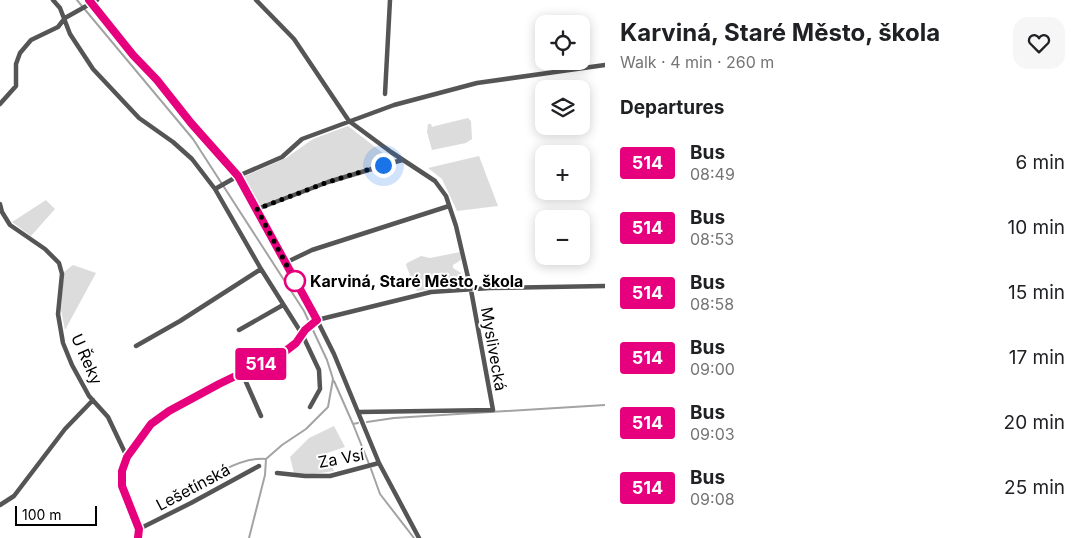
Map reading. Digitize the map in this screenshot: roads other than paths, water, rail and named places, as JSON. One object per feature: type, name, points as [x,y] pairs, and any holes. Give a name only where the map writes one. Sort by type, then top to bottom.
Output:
[{"type":"street","points":[[53,0],[60,8],[70,34],[93,69],[140,118],[173,142],[220,186],[261,269],[302,334],[319,370],[320,390],[310,407]]},
{"type":"street","points":[[0,104],[16,86],[16,64],[20,53],[31,40],[58,27],[65,18],[85,8],[90,2],[97,0]]},
{"type":"street","name":"Myslivecká","points":[[256,0],[294,39],[350,121],[402,160],[435,181],[446,196],[456,226],[471,290],[493,410],[359,412]]},
{"type":"street","points":[[384,94],[390,0]]},
{"type":"street","name":"Za Vsí","points":[[90,2],[133,55],[157,80],[191,123],[238,176],[317,320],[334,354],[380,464],[419,538]]},
{"type":"street","points":[[220,186],[282,157],[302,139],[394,106],[477,83],[605,65]]},
{"type":"street","points":[[257,209],[328,182],[402,160]]},
{"type":"street","name":"U Řeky","points":[[0,204],[2,212],[10,225],[45,248],[59,264],[62,274],[58,314],[63,343],[72,365],[93,400],[108,417],[127,457]]},
{"type":"street","points":[[285,263],[312,250],[449,206]]},
{"type":"street","points":[[136,346],[180,321],[261,269]]},
{"type":"street","points":[[138,538],[139,529],[122,486],[122,471],[127,457],[151,424],[169,411],[283,353],[296,343],[302,334],[317,320],[431,292],[605,286]]},
{"type":"street","points":[[239,330],[284,305]]},
{"type":"street","points":[[242,373],[261,416]]},
{"type":"street","name":"U Řeky","points":[[0,505],[14,496],[65,429],[93,400]]},
{"type":"street","name":"Za Vsí","points":[[277,472],[305,476],[330,476],[380,464]]},
{"type":"street","name":"Lešetínská","points":[[139,529],[191,504],[259,466]]},
{"type":"waterway","points":[[77,0],[193,139],[304,311],[327,360],[333,379],[328,407],[306,429],[282,445],[266,459],[265,475],[249,538]]},
{"type":"waterway","points":[[334,381],[353,424],[358,423]]},
{"type":"waterway","points":[[367,422],[394,418],[605,405]]},
{"type":"waterway","points":[[353,424],[369,464]]},
{"type":"waterway","points":[[183,495],[234,465],[245,461],[266,459]]},
{"type":"waterway","points":[[371,469],[380,494],[414,538]]},
{"type":"place","name":"Karviná, Staré Město, škola","points":[[295,281]]}]
